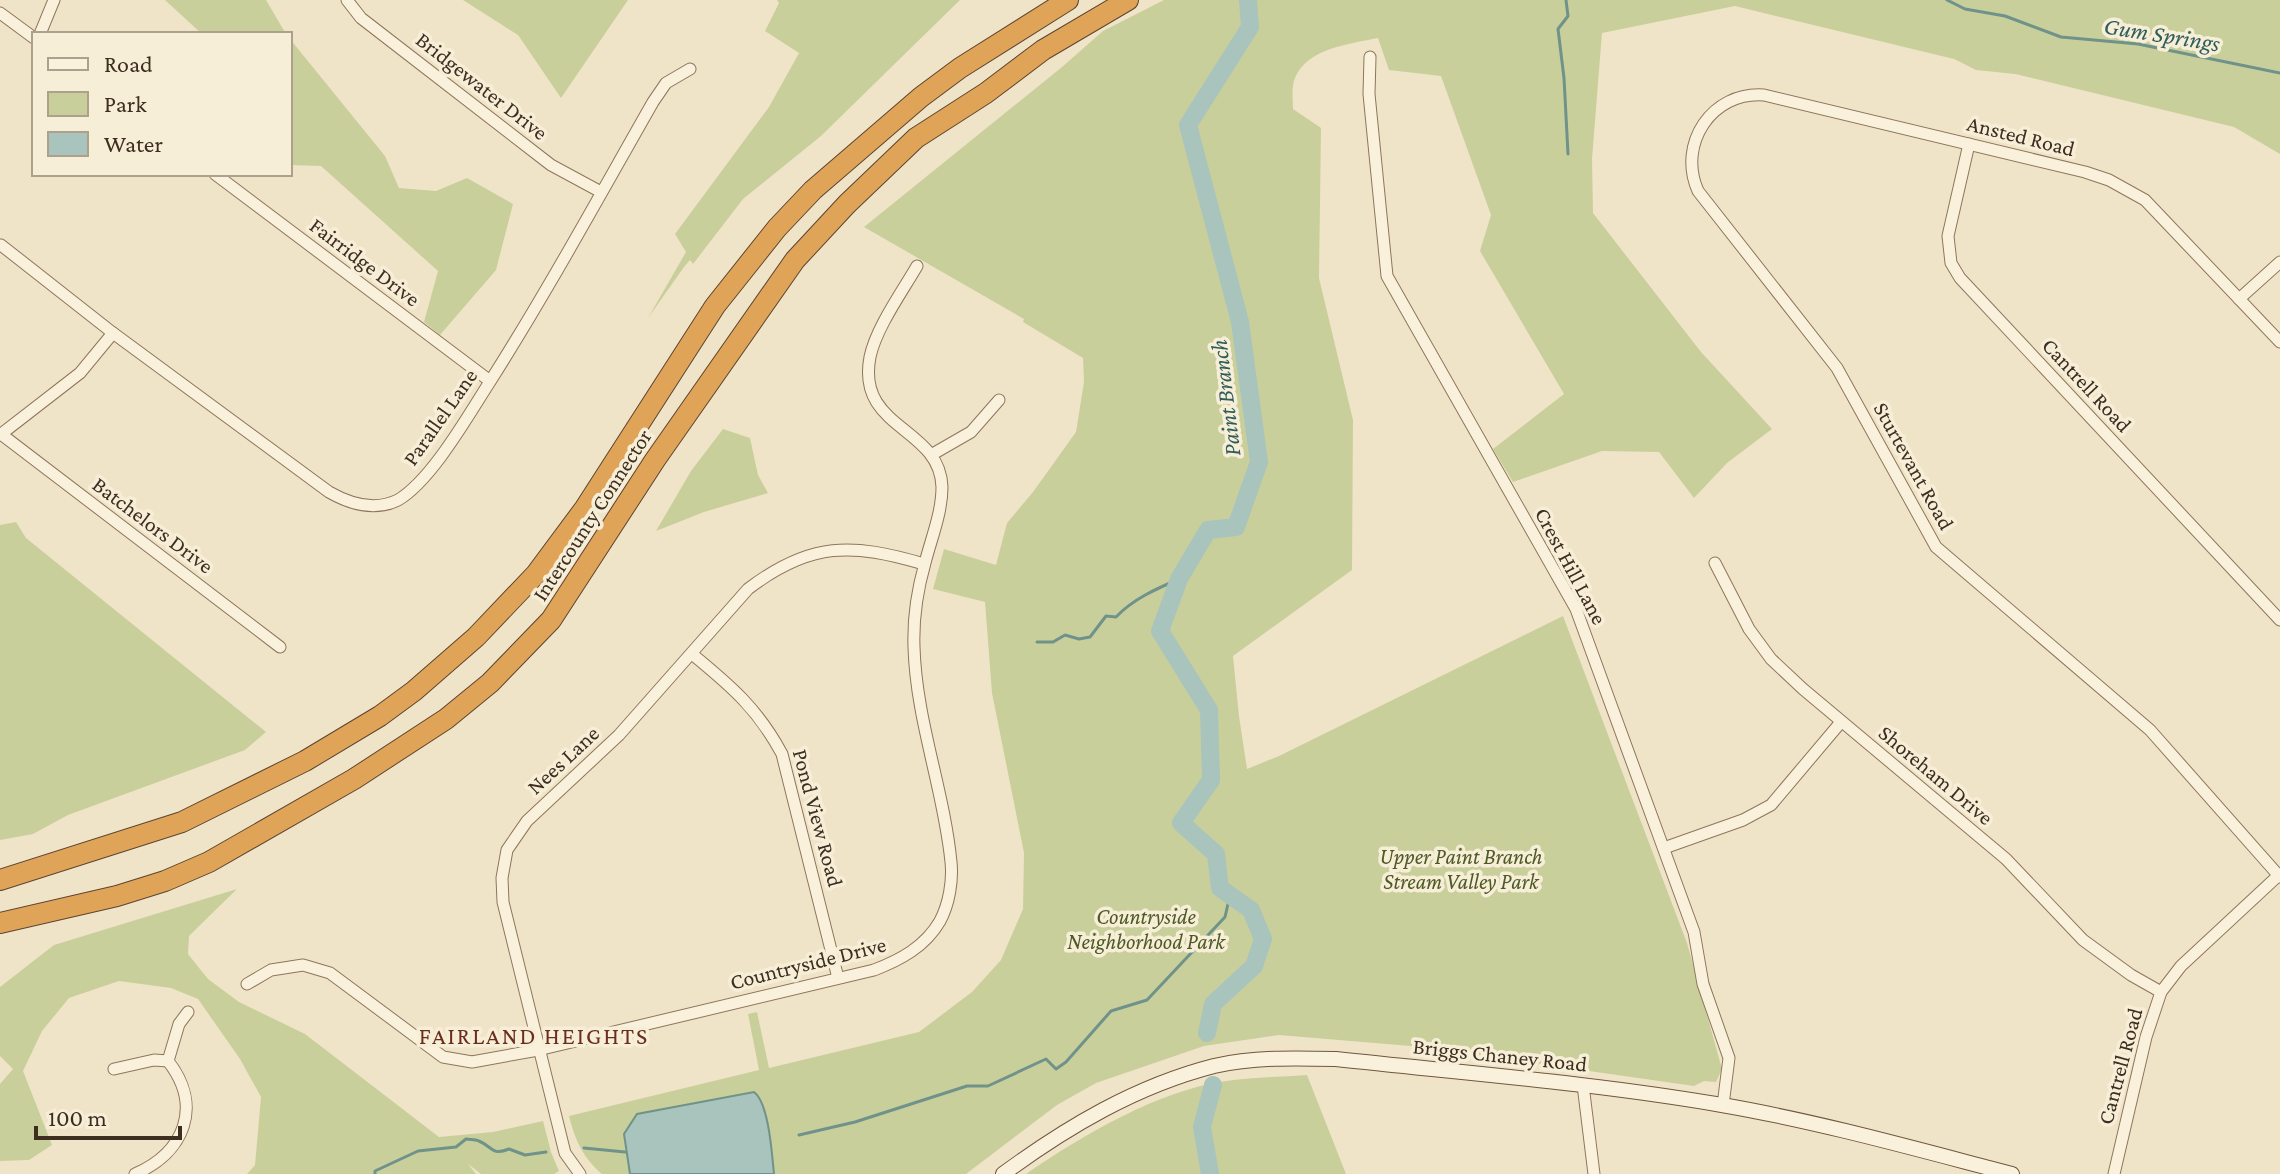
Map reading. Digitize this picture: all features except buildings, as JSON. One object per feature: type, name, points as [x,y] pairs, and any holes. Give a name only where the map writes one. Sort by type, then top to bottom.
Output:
[{"type":"highway","name":"Intercounty Connector","points":[[0,880],[182,822],[305,761],[380,716],[432,677],[476,637],[536,574],[585,508],[715,306],[777,228],[813,190],[921,97],[960,68],[1068,0]]},
{"type":"highway","name":"Intercounty Connector","points":[[0,923],[117,896],[165,881],[209,862],[354,779],[446,719],[490,683],[551,620],[655,460],[795,260],[836,215],[916,138],[986,93],[1043,50],[1120,4]]},
{"type":"highway","points":[[0,938],[117,896]]},
{"type":"main road","name":"Briggs Chaney Road","points":[[1003,1174],[1050,1139],[1096,1112],[1214,1066],[1253,1060],[1336,1059],[1583,1085],[1723,1105],[1843,1131],[2012,1174]]},
{"type":"street","points":[[41,32],[54,0]]},
{"type":"street","name":"Bridgewater Drive","points":[[347,0],[361,18],[551,165],[601,192]]},
{"type":"street","points":[[0,13],[32,37]]},
{"type":"street","name":"Crest Hill Lane","points":[[1370,57],[1369,94],[1387,276],[1576,609],[1694,932],[1703,984],[1729,1058],[1723,1105]]},
{"type":"street","name":"Parallel Lane","points":[[1,245],[113,333],[329,492],[362,506],[396,501],[418,484],[466,420],[666,83],[690,69]]},
{"type":"street","name":"Ansted Road","points":[[1701,125],[1720,106],[1750,94],[1795,100],[2085,172],[2145,200],[2280,342]]},
{"type":"street","name":"Sturtevant Road","points":[[1701,125],[1693,144],[1691,161],[1698,191],[1837,368],[1936,547],[2150,730],[2279,876]]},
{"type":"street","name":"Cantrell Road","points":[[1969,144],[1948,236],[1951,263],[1960,278],[2280,620]]},
{"type":"street","name":"Fairridge Drive","points":[[218,176],[490,381]]},
{"type":"street","points":[[2239,299],[2280,262]]},
{"type":"street","points":[[917,266],[874,342],[869,376],[876,405],[916,438],[931,455],[971,432],[999,400]]},
{"type":"street","points":[[1,434],[80,373],[113,333]]},
{"type":"street","name":"Batchelors Drive","points":[[1,434],[280,647]]},
{"type":"street","name":"Countryside Drive","points":[[247,984],[271,970],[303,965],[330,973],[443,1057],[472,1062],[538,1050],[874,970],[902,959],[923,942],[940,921],[949,896],[952,864],[913,648],[915,605],[939,512],[942,485],[931,455]]},
{"type":"street","name":"Nees Lane","points":[[580,1174],[565,1153],[503,902],[502,878],[507,850],[527,821],[619,735],[748,589],[770,572],[796,559],[829,551],[856,549],[880,551],[924,564]]},
{"type":"street","name":"Shoreham Drive","points":[[1715,563],[1749,629],[1771,659],[1841,722],[2006,859],[2083,940],[2120,968],[2161,992]]},
{"type":"street","name":"Pond View Road","points":[[692,654],[752,706],[782,754],[838,978]]},
{"type":"street","points":[[1664,848],[1743,820],[1771,805],[1841,722]]},
{"type":"street","name":"Cantrell Road","points":[[2114,1174],[2146,1037],[2161,992],[2181,966],[2279,876]]},
{"type":"street","points":[[168,1061],[179,1024],[188,1012]]},
{"type":"street","points":[[114,1069],[154,1060],[168,1061],[185,1092],[187,1115],[182,1134],[173,1148],[152,1167],[135,1174]]},
{"type":"street","points":[[1583,1085],[1594,1174]]},
{"type":"green space","points":[[165,0],[266,0],[285,32],[200,32]]},
{"type":"green space","points":[[463,0],[628,0],[561,98],[518,35]]},
{"type":"green space","points":[[777,0],[960,0],[821,136],[743,199],[693,264],[690,260],[684,267],[648,318],[686,252],[675,234],[769,107],[799,53],[765,31],[779,3]]},
{"type":"green space","points":[[1164,0],[2280,0],[2280,154],[2234,127],[2015,74],[1976,70],[1954,59],[1735,6],[1602,33],[1592,159],[1593,213],[1701,352],[1772,429],[1727,463],[1694,498],[1659,452],[1602,451],[1513,482],[1493,449],[1564,394],[1480,251],[1491,215],[1441,76],[1389,70],[1378,38],[1330,49],[1309,60],[1295,78],[1293,109],[1321,128],[1319,278],[1353,420],[1352,570],[1233,656],[1247,769],[1563,616],[1687,943],[1722,1069],[1716,1082],[1704,1081],[1694,1086],[1422,1047],[1279,1035],[1204,1046],[1096,1083],[1057,1105],[966,1174],[602,1174],[581,1148],[569,1116],[759,1070],[748,1014],[757,1012],[769,1068],[919,1032],[972,992],[1001,960],[1023,909],[1024,853],[992,693],[985,602],[933,589],[944,549],[996,565],[1007,523],[1076,432],[1084,382],[1083,358],[1023,322],[1024,319],[864,227],[1103,31]]},
{"type":"green space","points":[[292,41],[385,156],[399,188],[436,191],[467,178],[513,204],[496,270],[440,335],[424,322],[438,271],[321,166],[292,165]]},
{"type":"green space","points":[[723,429],[750,438],[758,475],[768,493],[704,512],[656,531],[691,471]]},
{"type":"green space","points":[[16,522],[26,538],[266,732],[245,750],[68,815],[33,834],[0,840],[0,525]]},
{"type":"green space","points":[[237,889],[189,936],[188,954],[208,979],[239,1002],[305,1034],[439,1137],[493,1132],[543,1121],[559,1171],[554,1174],[481,1174],[468,1164],[476,1174],[247,1174],[255,1165],[261,1097],[240,1059],[198,999],[171,988],[119,981],[69,998],[42,1031],[23,1071],[52,1145],[29,1160],[0,1161],[0,1084],[13,1069],[0,1056],[0,987],[54,945]]},
{"type":"green space","points":[[1307,1075],[1346,1174],[1026,1174],[1096,1130],[1174,1094],[1226,1081]]},
{"type":"water","points":[[754,1092],[766,1118],[774,1174],[630,1174],[624,1134],[637,1114]]},
{"type":"waterway","name":"Paint Branch","points":[[1207,1033],[1213,1004],[1254,966],[1263,939],[1251,910],[1220,888],[1216,854],[1181,823],[1211,780],[1209,710],[1160,631],[1179,579],[1208,530],[1236,527],[1259,462],[1240,322],[1188,125],[1250,27],[1248,0]]},
{"type":"waterway","points":[[1566,0],[1568,16],[1558,29],[1568,154]]},
{"type":"waterway","name":"Gum Springs","points":[[1947,0],[1965,9],[2005,16],[2061,37],[2138,44],[2280,73]]},
{"type":"waterway","points":[[1037,642],[1053,642],[1065,635],[1079,639],[1090,637],[1106,616],[1116,617],[1137,600],[1179,579]]},
{"type":"waterway","points":[[799,1135],[855,1122],[967,1086],[988,1086],[1046,1059],[1056,1069],[1066,1062],[1111,1011],[1147,1000],[1225,917],[1230,895]]},
{"type":"waterway","name":"Paint Branch","points":[[1210,1174],[1202,1127],[1213,1085]]},
{"type":"waterway","points":[[375,1174],[375,1171],[418,1151],[456,1147],[466,1139],[479,1141],[496,1151],[509,1149],[525,1155],[546,1152]]},
{"type":"waterway","points":[[584,1148],[625,1152]]},
{"type":"district","name":"FAIRLAND HEIGHTS","points":[[534,1035]]},
{"type":"park label","name":"Upper Paint Branch Stream Valley Park","points":[[1461,868]]},
{"type":"park label","name":"Countryside Neighborhood Park","points":[[1146,928]]}]
